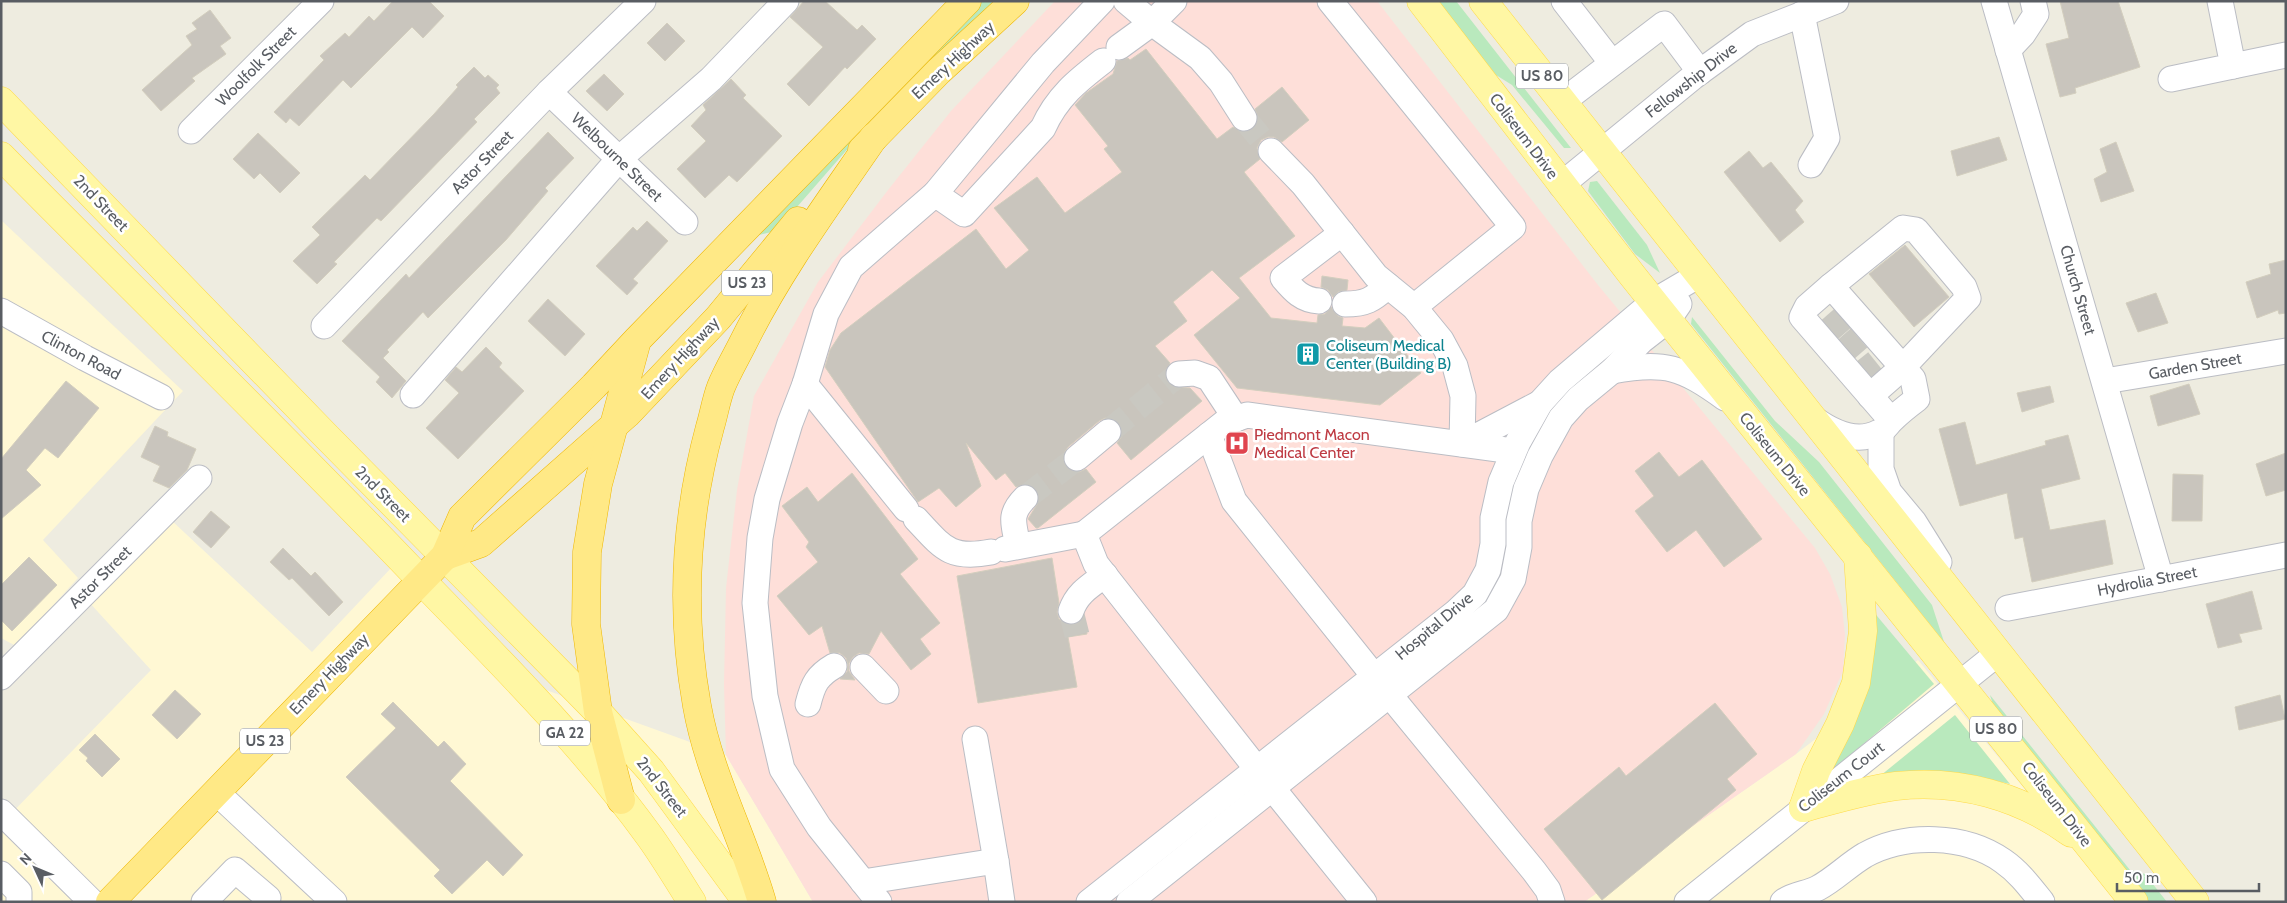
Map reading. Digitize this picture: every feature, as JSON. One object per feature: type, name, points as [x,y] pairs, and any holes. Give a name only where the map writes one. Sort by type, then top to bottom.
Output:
[{"type":"highway","name":"Emery Highway","points":[[445,556],[462,518],[594,386],[967,1]]},
{"type":"highway","name":"Emery Highway","points":[[110,902],[420,579],[445,556],[481,543],[615,426],[718,318],[782,239],[874,137],[939,71],[1015,1]]},
{"type":"highway","points":[[762,902],[753,870],[710,761],[697,706],[686,622],[687,553],[694,496],[721,387],[756,317],[788,262],[874,137]]},
{"type":"highway","points":[[621,800],[598,712],[586,624],[587,552],[598,484],[637,340]]},
{"type":"main road","name":"Coliseum Drive","points":[[1421,1],[1561,185],[2134,902]]},
{"type":"main road","name":"US 80","points":[[1483,1],[2194,902]]},
{"type":"main road","name":"2nd Street","points":[[1,101],[598,712],[651,771],[712,851],[747,902]]},
{"type":"main road","name":"2nd Street","points":[[1,156],[316,471],[513,674],[578,747],[621,800],[650,838],[692,902]]},
{"type":"main road","points":[[1803,808],[1816,771],[1840,724],[1856,683],[1863,631],[1858,556]]},
{"type":"main road","points":[[1803,808],[1896,786],[1929,784],[1968,788],[2004,797],[2030,808],[2090,847]]},
{"type":"street","name":"Woolfolk Street","points":[[190,131],[321,1]]},
{"type":"street","name":"Astor Street","points":[[324,326],[549,92],[642,1]]},
{"type":"street","points":[[413,395],[619,158],[711,79],[786,1]]},
{"type":"street","points":[[879,902],[819,827],[782,770],[765,696],[755,603],[760,538],[767,498],[826,314],[852,267],[935,194],[1057,48],[1102,1]]},
{"type":"street","points":[[1126,1],[1152,23],[1200,58],[1221,82],[1244,118]]},
{"type":"street","points":[[935,194],[964,214],[1043,128],[1056,105],[1072,84],[1152,23],[1174,1]]},
{"type":"street","points":[[1330,1],[1513,227],[1414,307]]},
{"type":"street","points":[[1564,1],[1612,63]]},
{"type":"street","name":"Fellowship Drive","points":[[1561,185],[1600,151],[1700,72],[1752,34],[1836,1]]},
{"type":"street","name":"Church Street","points":[[1994,1],[2161,579]]},
{"type":"street","points":[[2008,50],[2023,34],[2036,14],[2033,1]]},
{"type":"street","points":[[2220,1],[2233,66]]},
{"type":"street","points":[[1802,14],[1827,138],[1811,165]]},
{"type":"street","points":[[1562,102],[1664,24],[1700,72]]},
{"type":"street","points":[[1057,48],[1102,61]]},
{"type":"street","points":[[2171,80],[2286,55]]},
{"type":"street","name":"Welbourne Street","points":[[549,92],[685,222]]},
{"type":"street","points":[[1271,150],[1303,184],[1376,276],[1414,307],[1441,340],[1455,366],[1463,396],[1462,444]]},
{"type":"street","points":[[1812,417],[1830,430],[1847,436],[1863,436],[1886,426],[1917,398],[1913,379],[1876,372],[1836,324],[1802,317],[1807,306],[1903,228],[1916,230],[1964,286],[1968,298],[1876,372]]},
{"type":"street","points":[[1320,301],[1310,301],[1296,294],[1284,278],[1342,233]]},
{"type":"street","name":"Hospital Drive","points":[[1089,902],[1456,612],[1475,594],[1488,570],[1493,544],[1493,518],[1501,482],[1513,451],[1540,403],[1560,380],[1661,311],[1698,275]]},
{"type":"street","points":[[1345,304],[1364,304],[1376,298],[1388,286]]},
{"type":"street","points":[[1831,286],[1836,324],[1876,372],[1886,426],[1881,469],[1889,492],[1914,522],[1942,567],[1955,601]]},
{"type":"street","name":"Hospital Drive","points":[[1129,902],[1496,610],[1512,579],[1519,547],[1519,521],[1526,489],[1540,456],[1561,418],[1578,399],[1612,371],[1641,340],[1661,311]]},
{"type":"street","name":"Clinton Road","points":[[1,312],[161,397]]},
{"type":"street","name":"Garden Street","points":[[2105,381],[2286,351]]},
{"type":"street","points":[[1612,371],[1654,365],[1678,369],[1702,382],[1736,405]]},
{"type":"street","points":[[1179,374],[1196,373],[1209,378],[1236,419]]},
{"type":"street","points":[[805,384],[911,514],[942,546],[959,555],[1005,549],[1084,534],[1224,423],[1247,415],[1513,451]]},
{"type":"street","points":[[1462,444],[1540,403]]},
{"type":"street","points":[[1077,458],[1108,432]]},
{"type":"street","points":[[1209,435],[1234,501],[1390,696],[1534,871],[1548,890],[1552,902]]},
{"type":"street","name":"Astor Street","points":[[1,677],[199,478]]},
{"type":"street","points":[[1005,549],[1015,508],[1025,498]]},
{"type":"street","points":[[1084,534],[1096,564],[1104,575],[1256,770],[1364,902]]},
{"type":"street","name":"Hydrolia Street","points":[[2008,608],[2161,579],[2285,560]]},
{"type":"street","points":[[1071,611],[1075,600],[1083,590],[1104,575]]},
{"type":"street","name":"Coliseum Court","points":[[1687,902],[1997,654]]},
{"type":"street","points":[[808,704],[812,688],[820,674],[834,666]]},
{"type":"street","points":[[863,667],[886,691]]},
{"type":"street","points":[[975,739],[1002,902]]},
{"type":"street","points":[[216,792],[334,902]]},
{"type":"street","points":[[1,812],[92,902]]},
{"type":"street","points":[[1783,902],[1789,897],[1818,888],[1865,855],[1891,843],[1945,840],[1975,847],[2001,859],[2019,873],[2042,902]]},
{"type":"street","points":[[863,882],[996,861]]},
{"type":"street","points":[[204,902],[235,870],[269,900]]},
{"type":"street","points":[[1,874],[19,892],[20,902]]},
{"type":"shaded area","name":"Piedmont Macon Medical Center","points":[[1055,1],[1377,1],[1598,285],[1815,548],[1830,574],[1842,607],[1845,635],[1843,671],[1824,714],[1796,754],[1584,902],[813,902],[726,755],[724,684],[726,588],[737,490],[754,396],[818,282],[888,190],[951,111]]},
{"type":"shaded area","points":[[1,220],[183,391],[43,540],[78,578],[16,646],[1,638]]},
{"type":"shaded area","points":[[170,519],[312,652],[392,567],[502,674],[726,755],[813,902],[1,902],[1,824],[151,670],[88,601]]},
{"type":"shaded area","points":[[1918,660],[2118,902],[1584,902],[1796,754]]},
{"type":"green space","points":[[981,1],[996,1],[872,121],[776,231],[755,236]]},
{"type":"green space","points":[[1437,1],[1456,1],[1571,148],[1564,148],[1512,85],[1496,75]]},
{"type":"green space","points":[[1597,181],[1647,245],[1660,273],[1635,254],[1588,191],[1590,182]]},
{"type":"green space","points":[[1692,317],[1775,421],[1819,462],[1932,605],[1944,642],[1691,324]]},
{"type":"green space","points":[[1872,610],[1934,684],[1821,780]]},
{"type":"green space","points":[[1990,695],[2130,870],[2145,874],[2167,902],[2148,901],[1994,708]]},
{"type":"green space","points":[[1955,715],[2010,784],[1945,775],[1880,776]]},
{"type":"building","points":[[393,1],[429,1],[444,16],[423,38],[412,27],[351,88],[343,80],[299,126],[290,118],[286,123],[274,112],[324,60],[320,56],[345,33],[349,37],[369,16],[374,21]]},
{"type":"building","points":[[804,1],[825,1],[857,30],[862,25],[876,39],[847,69],[845,67],[809,106],[787,84],[823,47],[790,17]]},
{"type":"building","points":[[2060,1],[2118,1],[2140,67],[2075,88],[2076,93],[2060,97],[2046,44],[2069,38]]},
{"type":"building","points":[[210,10],[231,38],[220,46],[226,54],[192,78],[195,81],[161,111],[142,90],[192,45],[186,36],[197,29],[192,23]]},
{"type":"building","points":[[667,23],[685,41],[665,61],[647,43]]},
{"type":"building","points":[[1146,49],[1217,139],[1233,127],[1244,132],[1252,130],[1257,124],[1258,118],[1255,109],[1282,87],[1309,120],[1282,142],[1274,137],[1261,140],[1257,148],[1260,159],[1244,172],[1295,236],[1239,278],[1271,318],[1317,323],[1318,315],[1325,314],[1331,307],[1338,316],[1343,318],[1342,326],[1365,328],[1379,318],[1421,373],[1380,405],[1237,388],[1194,335],[1240,298],[1212,270],[1173,302],[1187,321],[1155,346],[1170,363],[1165,374],[1167,382],[1173,387],[1190,388],[1202,401],[1131,460],[1117,443],[1122,436],[1122,429],[1119,423],[1112,418],[1105,418],[1099,421],[1068,447],[1064,453],[1063,460],[1066,467],[1072,471],[1079,472],[1086,469],[1096,482],[1038,528],[1028,519],[1039,501],[1039,494],[1035,488],[1027,484],[1016,487],[1005,473],[996,480],[966,443],[981,486],[956,507],[939,488],[918,502],[825,367],[830,350],[841,333],[976,229],[1006,269],[1029,250],[994,208],[1037,177],[1065,213],[1122,172],[1104,149],[1108,146],[1075,105],[1086,93],[1113,74],[1117,61],[1128,58],[1130,60]]},
{"type":"building","points":[[474,67],[485,78],[488,75],[499,85],[496,88],[500,93],[474,119],[477,122],[381,221],[377,218],[334,262],[337,264],[317,284],[293,261],[320,235],[312,227],[365,175],[370,180],[434,114],[458,87],[456,85]]},
{"type":"building","points":[[604,74],[624,94],[607,111],[586,91]]},
{"type":"building","points":[[731,79],[746,95],[743,98],[782,136],[737,182],[729,175],[705,198],[677,169],[706,141],[691,126],[706,110],[703,105]]},
{"type":"building","points":[[548,132],[574,158],[545,188],[548,191],[506,240],[428,318],[423,312],[387,350],[389,352],[383,358],[406,381],[392,398],[376,382],[380,377],[342,341],[406,274],[409,278]]},
{"type":"building","points":[[258,133],[300,173],[280,193],[260,173],[254,179],[233,159]]},
{"type":"building","points":[[1999,137],[2007,160],[1957,176],[1951,151]]},
{"type":"building","points":[[2116,142],[2134,191],[2101,202],[2094,179],[2107,172],[2100,149]]},
{"type":"building","points":[[1749,151],[1763,168],[1771,162],[1803,201],[1795,210],[1804,222],[1780,242],[1724,172]]},
{"type":"building","points":[[647,221],[668,241],[633,279],[638,283],[627,295],[596,266],[633,227],[637,231]]},
{"type":"building","points":[[1905,245],[1949,297],[1914,327],[1869,274]]},
{"type":"building","points":[[2286,260],[2286,313],[2279,314],[2278,310],[2257,318],[2246,282],[2271,274],[2269,264]]},
{"type":"building","points":[[1322,276],[1348,280],[1347,290],[1338,292],[1333,297],[1328,290],[1321,287]]},
{"type":"building","points":[[2156,293],[2168,323],[2138,332],[2126,303]]},
{"type":"building","points":[[548,299],[585,334],[565,356],[528,321]]},
{"type":"building","points":[[486,347],[502,363],[499,367],[524,391],[458,459],[426,428],[459,393],[445,380],[456,367],[462,372]]},
{"type":"building","points":[[66,381],[99,408],[58,458],[45,448],[26,470],[41,485],[1,519],[1,459]]},
{"type":"building","points":[[2189,384],[2200,414],[2158,426],[2150,396]]},
{"type":"building","points":[[2050,386],[2054,402],[2022,412],[2017,393]]},
{"type":"building","points":[[1965,422],[1976,465],[2046,445],[2045,441],[2068,435],[2080,479],[2041,489],[2050,530],[2105,520],[2113,564],[2032,582],[2023,537],[2015,539],[2007,493],[1960,506],[1939,429]]},
{"type":"building","points":[[155,426],[168,432],[167,436],[196,449],[187,470],[169,488],[153,481],[160,466],[141,457]]},
{"type":"building","points":[[1659,452],[1679,477],[1702,460],[1762,539],[1724,567],[1696,530],[1667,552],[1635,511],[1654,496],[1635,471]]},
{"type":"building","points":[[2286,453],[2286,490],[2266,496],[2256,464]]},
{"type":"building","points":[[852,473],[918,559],[900,574],[940,623],[920,639],[931,654],[911,670],[881,631],[869,654],[859,653],[849,663],[849,671],[855,680],[840,679],[847,672],[846,658],[840,653],[830,653],[822,626],[809,635],[777,596],[818,562],[806,547],[809,542],[782,506],[807,487],[818,502]]},
{"type":"building","points":[[2173,474],[2203,475],[2202,521],[2172,521]]},
{"type":"building","points":[[211,511],[230,527],[211,548],[193,532]]},
{"type":"building","points":[[283,548],[311,576],[315,572],[343,602],[329,616],[292,578],[289,580],[270,562]]},
{"type":"building","points":[[29,557],[57,585],[12,631],[1,620],[1,585]]},
{"type":"building","points":[[1052,558],[1059,603],[1057,612],[1059,619],[1065,624],[1072,625],[1079,623],[1084,617],[1087,634],[1068,637],[1077,687],[978,703],[957,576]]},
{"type":"building","points":[[2252,591],[2262,629],[2239,634],[2242,642],[2218,648],[2206,604]]},
{"type":"building","points":[[175,690],[201,714],[177,739],[152,715]]},
{"type":"building","points":[[2280,695],[2285,719],[2239,730],[2235,707]]},
{"type":"building","points":[[393,702],[438,747],[444,741],[466,764],[450,781],[523,855],[503,876],[487,860],[452,894],[434,876],[440,870],[346,777],[396,728],[381,714]]},
{"type":"building","points":[[1715,703],[1757,754],[1727,779],[1736,790],[1602,900],[1544,829],[1619,767],[1626,776]]},
{"type":"building","points":[[95,734],[120,759],[102,777],[86,761],[88,758],[79,750]]},
{"type":"tunnel","points":[[1244,118],[1271,151]]},
{"type":"tunnel","points":[[1827,332],[1843,318]]},
{"type":"tunnel","points":[[1843,352],[1859,338]]},
{"type":"tunnel","points":[[1861,374],[1876,362]]},
{"type":"tunnel","points":[[1108,432],[1179,374]]},
{"type":"tunnel","points":[[1025,498],[1077,458]]},
{"type":"tunnel","points":[[1071,611],[1077,635]]},
{"type":"place","name":"Coliseum Medical Center (Building B)","points":[[1308,354]]},
{"type":"place","name":"Piedmont Macon Medical Center","points":[[1237,443]]}]
